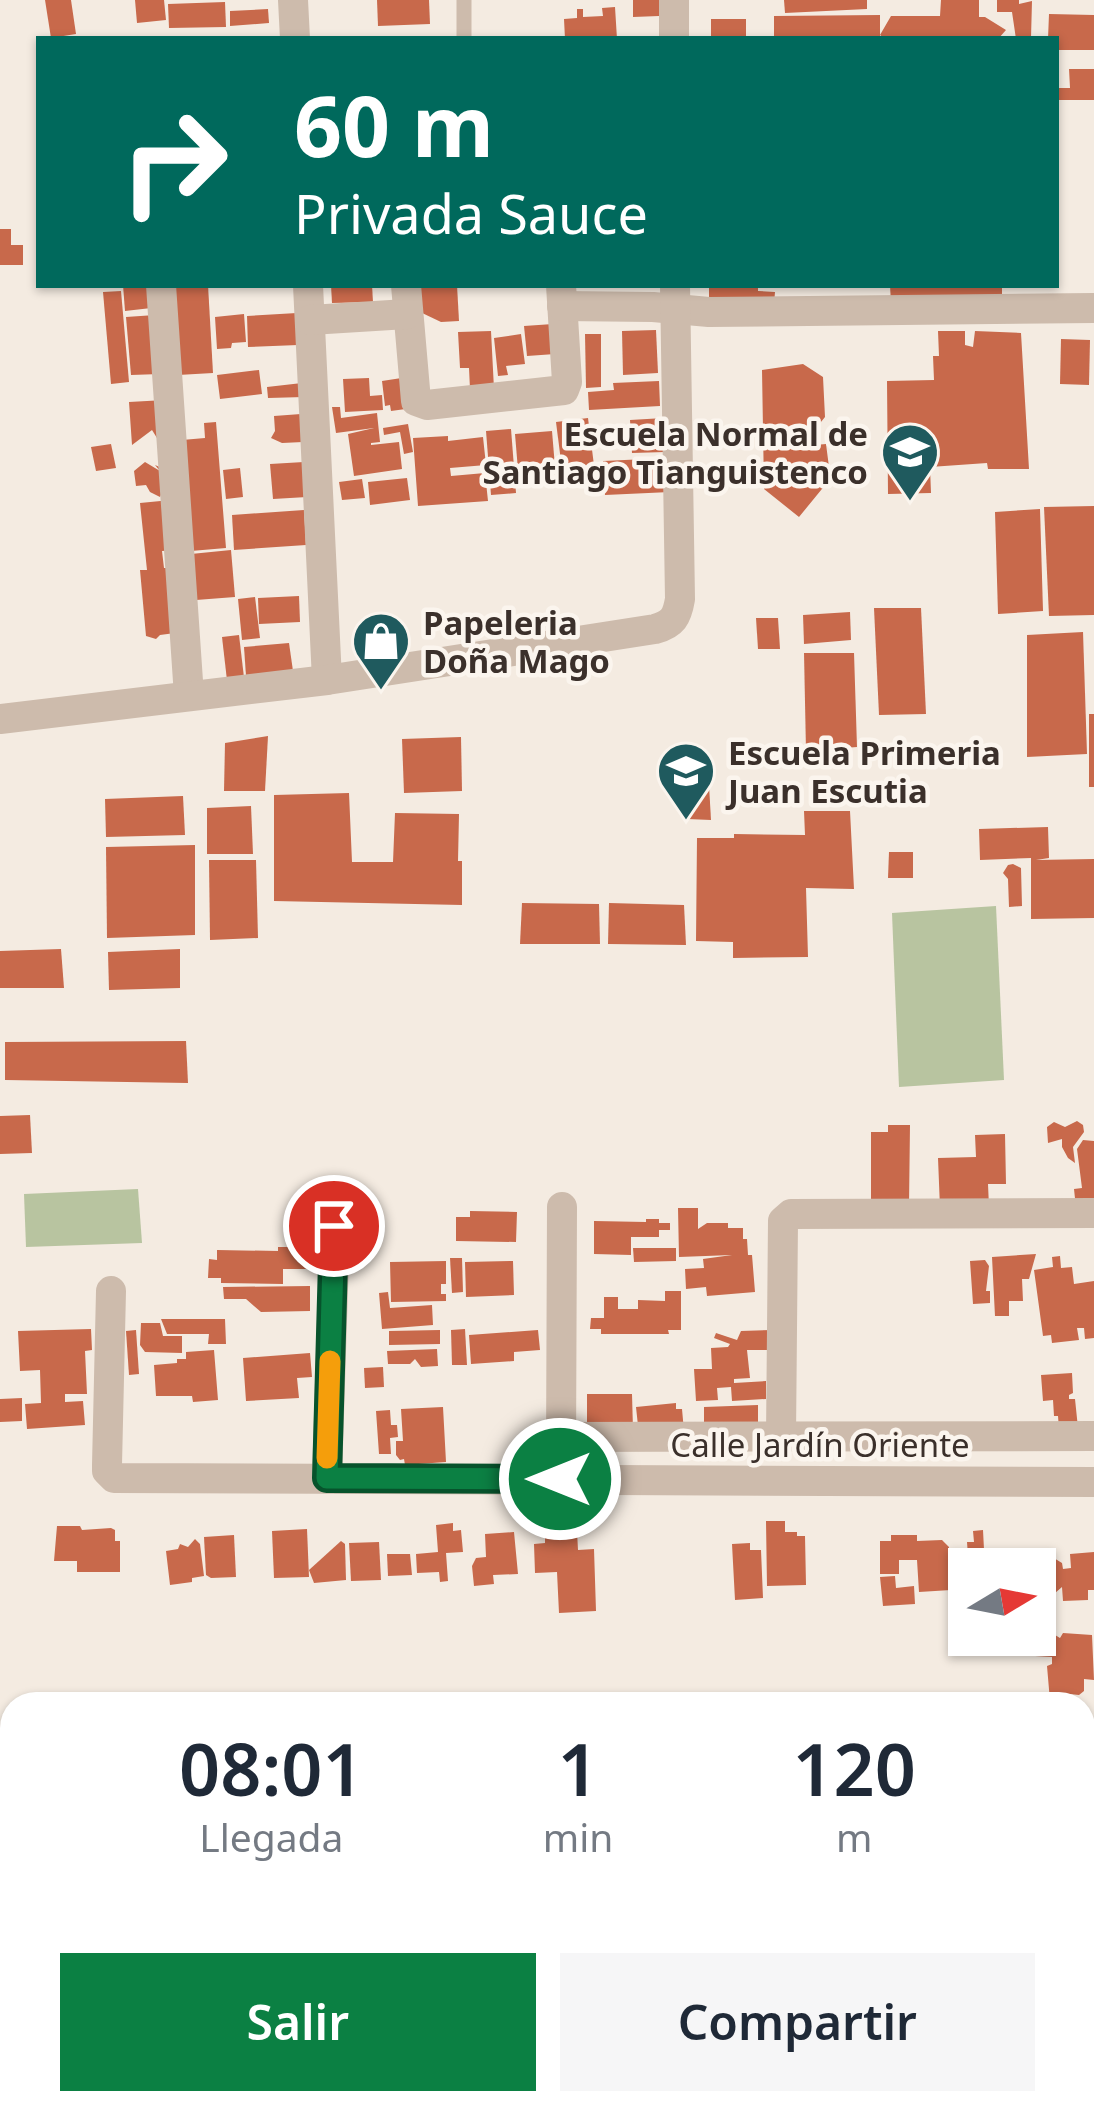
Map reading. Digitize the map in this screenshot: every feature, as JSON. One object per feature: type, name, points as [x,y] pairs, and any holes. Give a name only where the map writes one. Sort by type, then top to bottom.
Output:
[{"type":"street","points":[[293,0],[295,36]]},
{"type":"street","points":[[674,0],[674,36]]},
{"type":"street","points":[[161,288],[189,696]]},
{"type":"street","points":[[308,288],[327,680]]},
{"type":"street","points":[[310,320],[406,300],[416,401],[427,406],[564,390],[561,296],[675,297],[710,312],[1094,308]]},
{"type":"street","points":[[0,719],[327,680],[669,625],[678,615],[680,599],[675,297]]},
{"type":"street","points":[[560,1479],[562,1208]]},
{"type":"street","points":[[781,1436],[783,1221],[791,1214],[1094,1213]]},
{"type":"street","points":[[327,1478],[334,1226]]},
{"type":"street","name":"Calle Jardín Oriente","points":[[111,1291],[107,1471],[114,1478],[1094,1482]]},
{"type":"street","points":[[561,1437],[1094,1436]]},
{"type":"lane","points":[[464,0],[464,36]]},
{"type":"green space","points":[[996,906],[1004,1080],[899,1087],[892,913]]},
{"type":"green space","points":[[138,1189],[142,1243],[26,1247],[24,1194]]},
{"type":"building","points":[[45,0],[71,0],[76,34],[51,36]]},
{"type":"building","points":[[135,0],[164,0],[166,20],[137,23]]},
{"type":"building","points":[[377,0],[429,0],[430,24],[378,26]]},
{"type":"building","points":[[633,0],[659,0],[659,16],[633,17]]},
{"type":"building","points":[[784,0],[867,0],[867,9],[785,13]]},
{"type":"building","points":[[941,0],[979,0],[979,17],[1006,30],[1001,36],[880,35],[891,16],[940,16]]},
{"type":"building","points":[[997,0],[1032,1],[1031,36],[1016,36],[1012,12],[997,12]]},
{"type":"building","points":[[225,2],[226,27],[169,28],[168,4]]},
{"type":"building","points":[[615,7],[617,36],[565,36],[564,19],[577,18],[577,9],[583,9],[583,17],[603,16],[602,8]]},
{"type":"building","points":[[268,9],[269,23],[230,26],[230,11]]},
{"type":"building","points":[[1049,14],[1094,15],[1094,50],[1059,50],[1059,36],[1048,36]]},
{"type":"building","points":[[880,15],[880,36],[774,36],[774,16]]},
{"type":"building","points":[[711,19],[746,19],[746,36],[711,36]]},
{"type":"building","points":[[1069,69],[1094,69],[1094,100],[1059,100],[1059,88],[1070,88]]},
{"type":"building","points":[[0,229],[11,229],[11,245],[23,245],[23,265],[0,265]]},
{"type":"building","points":[[123,288],[155,288],[160,307],[125,311]]},
{"type":"building","points":[[173,288],[208,288],[213,373],[178,375]]},
{"type":"building","points":[[331,288],[372,288],[373,302],[332,303]]},
{"type":"building","points":[[418,288],[457,288],[459,321],[441,322],[420,312]]},
{"type":"building","points":[[709,288],[775,292],[774,304],[709,303]]},
{"type":"building","points":[[890,288],[1002,288],[1002,302],[891,304]]},
{"type":"building","points":[[121,291],[129,382],[111,384],[103,292]]},
{"type":"building","points":[[297,313],[298,345],[248,347],[247,316]]},
{"type":"building","points":[[244,314],[246,342],[217,349],[215,317]]},
{"type":"building","points":[[155,315],[160,374],[131,375],[126,317]]},
{"type":"building","points":[[553,324],[555,354],[527,356],[524,326]]},
{"type":"building","points":[[656,330],[658,373],[623,375],[622,331]]},
{"type":"building","points":[[491,331],[494,389],[470,389],[469,368],[460,368],[458,332]]},
{"type":"building","points":[[938,331],[965,331],[965,345],[973,347],[975,331],[1021,333],[1029,469],[988,469],[987,463],[930,467],[931,493],[888,494],[887,381],[934,380]]},
{"type":"building","points":[[521,334],[525,364],[506,366],[508,375],[498,376],[494,338]]},
{"type":"building","points":[[585,334],[601,334],[601,387],[586,388]]},
{"type":"building","points":[[1061,339],[1090,340],[1089,385],[1060,384]]},
{"type":"building","points":[[803,364],[823,377],[825,417],[808,438],[815,445],[826,444],[829,467],[810,467],[826,484],[799,517],[764,489],[762,370]]},
{"type":"building","points":[[259,370],[262,394],[220,399],[217,375]]},
{"type":"building","points":[[408,377],[413,408],[391,411],[390,405],[385,406],[382,381]]},
{"type":"building","points":[[369,378],[370,396],[382,395],[383,410],[345,412],[343,379]]},
{"type":"building","points":[[659,381],[660,406],[589,410],[588,392],[614,390],[613,383]]},
{"type":"building","points":[[302,383],[304,397],[268,398],[267,387]]},
{"type":"building","points":[[165,400],[157,438],[152,430],[132,445],[129,402]]},
{"type":"building","points":[[332,407],[340,407],[341,418],[377,413],[380,442],[371,445],[399,442],[402,469],[354,476],[348,434],[374,428],[336,433]]},
{"type":"building","points":[[301,414],[303,442],[271,438],[274,416]]},
{"type":"building","points":[[588,418],[596,481],[564,485],[556,422]]},
{"type":"building","points":[[664,418],[665,452],[632,453],[630,420]]},
{"type":"building","points":[[216,422],[226,548],[191,551],[182,440],[205,438],[204,423]]},
{"type":"building","points":[[408,424],[413,452],[404,454],[400,432],[384,435],[383,428]]},
{"type":"building","points":[[511,429],[516,493],[491,495],[486,431]]},
{"type":"building","points":[[552,431],[556,479],[519,482],[515,434]]},
{"type":"building","points":[[448,436],[448,441],[483,437],[486,465],[450,468],[451,476],[485,473],[488,501],[418,506],[413,438]]},
{"type":"building","points":[[111,444],[116,468],[96,471],[91,447]]},
{"type":"building","points":[[668,458],[670,492],[605,495],[603,461]]},
{"type":"building","points":[[145,462],[171,472],[160,497],[146,485],[136,486],[134,471]]},
{"type":"building","points":[[304,462],[307,497],[273,499],[270,464]]},
{"type":"building","points":[[240,468],[243,497],[226,499],[223,470]]},
{"type":"building","points":[[407,478],[410,500],[370,505],[368,482]]},
{"type":"building","points":[[362,479],[365,498],[342,500],[339,482]]},
{"type":"building","points":[[171,500],[176,550],[162,551],[164,568],[169,568],[175,633],[156,639],[146,636],[140,570],[147,570],[140,503]]},
{"type":"building","points":[[1094,506],[1094,615],[1049,616],[1044,507]]},
{"type":"building","points":[[1040,509],[1043,611],[998,614],[995,512]]},
{"type":"building","points":[[304,510],[306,545],[234,550],[232,515]]},
{"type":"building","points":[[231,550],[235,597],[196,600],[191,554]]},
{"type":"building","points":[[299,596],[300,622],[259,624],[258,598]]},
{"type":"building","points":[[255,597],[260,638],[242,640],[238,599]]},
{"type":"building","points":[[874,608],[921,608],[926,714],[879,715]]},
{"type":"building","points":[[850,612],[851,640],[804,644],[803,615]]},
{"type":"building","points":[[756,618],[778,618],[780,649],[758,649]]},
{"type":"building","points":[[1083,632],[1087,754],[1027,757],[1027,635]]},
{"type":"building","points":[[239,635],[245,686],[228,689],[222,637]]},
{"type":"building","points":[[289,643],[293,671],[246,676],[244,647]]},
{"type":"building","points":[[804,653],[854,653],[857,747],[806,751]]},
{"type":"building","points":[[1089,714],[1094,714],[1094,787],[1089,787]]},
{"type":"building","points":[[268,736],[265,791],[224,791],[225,743]]},
{"type":"building","points":[[461,737],[462,791],[404,793],[402,739]]},
{"type":"building","points":[[688,785],[709,785],[711,820],[687,819]]},
{"type":"building","points":[[349,793],[352,862],[393,862],[395,813],[459,814],[462,905],[274,901],[274,795]]},
{"type":"building","points":[[183,796],[185,835],[106,837],[105,799]]},
{"type":"building","points":[[251,806],[253,854],[207,854],[207,808]]},
{"type":"building","points":[[804,811],[850,811],[854,889],[806,888],[808,957],[733,958],[733,942],[696,941],[697,838],[805,835]]},
{"type":"building","points":[[1048,827],[1049,858],[1036,860],[1094,859],[1094,918],[1031,919],[1031,858],[980,860],[979,829]]},
{"type":"building","points":[[195,845],[195,935],[107,938],[106,847]]},
{"type":"building","points":[[889,852],[913,852],[913,878],[888,878]]},
{"type":"building","points":[[209,860],[256,860],[258,938],[210,940]]},
{"type":"building","points":[[1013,864],[1021,868],[1022,906],[1009,907],[1008,879],[1003,873]]},
{"type":"building","points":[[522,903],[599,904],[600,944],[520,944]]},
{"type":"building","points":[[609,903],[684,905],[686,945],[608,944]]},
{"type":"building","points":[[61,949],[64,988],[0,988],[0,951]]},
{"type":"building","points":[[180,949],[180,988],[109,990],[108,952]]},
{"type":"building","points":[[186,1041],[188,1083],[5,1080],[5,1042]]},
{"type":"building","points":[[30,1115],[32,1153],[0,1154],[0,1116]]},
{"type":"building","points":[[1077,1121],[1084,1132],[1073,1147],[1075,1163],[1062,1147],[1062,1139],[1048,1143],[1047,1127]]},
{"type":"building","points":[[888,1125],[910,1125],[909,1206],[871,1206],[871,1132],[888,1132]]},
{"type":"building","points":[[1005,1134],[1006,1184],[988,1184],[989,1207],[940,1208],[938,1158],[976,1157],[975,1135]]},
{"type":"building","points":[[1083,1140],[1094,1141],[1094,1208],[1076,1208],[1074,1189],[1082,1188],[1077,1149]]},
{"type":"building","points":[[678,1208],[698,1208],[698,1229],[707,1223],[743,1228],[748,1255],[752,1255],[755,1292],[707,1296],[706,1287],[686,1289],[685,1269],[704,1268],[703,1259],[732,1255],[679,1257]]},
{"type":"building","points":[[470,1211],[517,1212],[516,1242],[456,1241],[456,1217],[470,1217]]},
{"type":"building","points":[[594,1221],[670,1223],[670,1230],[659,1230],[659,1237],[631,1237],[631,1255],[594,1254]]},
{"type":"building","points":[[278,1247],[315,1247],[315,1269],[283,1269],[283,1284],[221,1283],[221,1278],[208,1278],[209,1259],[217,1260],[217,1250],[278,1251]]},
{"type":"building","points":[[633,1248],[676,1248],[676,1261],[634,1262]]},
{"type":"building","points":[[1036,1254],[1029,1279],[1022,1279],[1023,1301],[1009,1301],[1009,1316],[995,1316],[992,1257]]},
{"type":"building","points":[[1060,1256],[1061,1268],[1072,1267],[1074,1284],[1094,1281],[1094,1338],[1085,1339],[1084,1328],[1077,1328],[1079,1340],[1052,1343],[1051,1335],[1043,1336],[1034,1270],[1053,1267],[1052,1257]]},
{"type":"building","points":[[450,1258],[462,1258],[463,1292],[452,1293]]},
{"type":"building","points":[[985,1260],[990,1303],[973,1304],[970,1261]]},
{"type":"building","points":[[446,1261],[441,1294],[446,1294],[446,1301],[391,1302],[390,1262]]},
{"type":"building","points":[[513,1261],[514,1295],[466,1297],[465,1262]]},
{"type":"building","points":[[310,1286],[310,1311],[261,1312],[246,1299],[224,1299],[223,1287]]},
{"type":"building","points":[[665,1291],[681,1291],[681,1330],[601,1334],[601,1329],[590,1329],[591,1318],[604,1318],[604,1297],[618,1297],[618,1309],[638,1309],[638,1300],[665,1301]]},
{"type":"building","points":[[388,1292],[390,1308],[432,1305],[433,1325],[382,1329],[379,1293]]},
{"type":"building","points":[[161,1319],[225,1319],[226,1344],[208,1344],[209,1334],[167,1334]]},
{"type":"building","points":[[141,1323],[160,1323],[163,1336],[182,1336],[182,1353],[145,1352],[140,1345]]},
{"type":"building","points":[[91,1329],[92,1350],[85,1351],[87,1394],[65,1394],[65,1402],[83,1401],[85,1425],[27,1429],[25,1404],[41,1403],[40,1370],[20,1371],[18,1331]]},
{"type":"building","points":[[465,1329],[467,1365],[452,1365],[451,1330]]},
{"type":"building","points":[[136,1330],[139,1374],[129,1375],[126,1331]]},
{"type":"building","points":[[440,1330],[440,1344],[389,1345],[389,1331]]},
{"type":"building","points":[[538,1330],[540,1350],[514,1352],[514,1361],[471,1364],[469,1335]]},
{"type":"building","points":[[772,1330],[773,1350],[747,1350],[750,1378],[734,1379],[734,1383],[766,1381],[766,1399],[732,1401],[731,1387],[717,1388],[718,1400],[696,1401],[694,1369],[712,1369],[711,1348],[730,1344],[714,1338],[716,1333],[737,1340],[741,1331]]},
{"type":"building","points":[[437,1349],[438,1366],[421,1367],[415,1359],[410,1364],[388,1364],[387,1351]]},
{"type":"building","points":[[214,1350],[218,1400],[193,1402],[192,1396],[156,1396],[154,1365],[177,1363],[177,1359],[186,1359],[186,1352]]},
{"type":"building","points":[[310,1353],[312,1377],[297,1378],[299,1398],[246,1401],[243,1358]]},
{"type":"building","points":[[383,1367],[384,1387],[365,1388],[364,1368]]},
{"type":"building","points":[[1072,1373],[1069,1399],[1075,1399],[1078,1428],[1059,1429],[1053,1400],[1043,1401],[1041,1375]]},
{"type":"building","points":[[587,1394],[632,1394],[633,1430],[587,1431]]},
{"type":"building","points":[[22,1398],[22,1421],[0,1422],[0,1399]]},
{"type":"building","points":[[676,1403],[676,1409],[682,1409],[684,1431],[639,1435],[636,1407]]},
{"type":"building","points":[[758,1405],[758,1434],[704,1435],[704,1407]]},
{"type":"building","points":[[443,1407],[446,1462],[405,1465],[396,1455],[396,1441],[403,1441],[401,1409]]},
{"type":"building","points":[[390,1410],[398,1437],[390,1438],[391,1454],[379,1454],[376,1411]]},
{"type":"building","points":[[766,1521],[785,1521],[785,1532],[805,1536],[806,1585],[767,1586]]},
{"type":"building","points":[[453,1523],[453,1531],[461,1530],[463,1552],[446,1553],[448,1581],[440,1582],[439,1572],[417,1573],[416,1554],[438,1552],[436,1525]]},
{"type":"building","points":[[57,1526],[115,1530],[115,1541],[120,1541],[120,1572],[77,1572],[77,1561],[54,1561]]},
{"type":"building","points":[[307,1529],[309,1577],[274,1578],[272,1531]]},
{"type":"building","points":[[983,1530],[984,1548],[967,1548],[967,1542],[974,1542],[973,1531]]},
{"type":"building","points":[[577,1531],[578,1550],[594,1549],[596,1611],[559,1613],[557,1572],[535,1573],[534,1544],[545,1543],[545,1532]]},
{"type":"building","points":[[514,1532],[518,1574],[493,1575],[494,1584],[474,1586],[472,1566],[476,1558],[486,1557],[485,1534]]},
{"type":"building","points":[[234,1535],[236,1577],[206,1575],[204,1537]]},
{"type":"building","points":[[891,1535],[942,1540],[949,1547],[948,1590],[919,1592],[917,1560],[899,1560],[899,1574],[880,1574],[880,1541],[891,1541]]},
{"type":"building","points":[[195,1539],[200,1544],[204,1576],[170,1585],[166,1551],[180,1544],[188,1547]]},
{"type":"building","points":[[341,1541],[346,1580],[314,1583],[309,1570]]},
{"type":"building","points":[[379,1542],[381,1580],[351,1581],[349,1543]]},
{"type":"building","points":[[750,1543],[750,1550],[761,1550],[763,1598],[735,1600],[732,1544]]},
{"type":"building","points":[[1094,1552],[1094,1590],[1088,1590],[1088,1600],[1063,1601],[1062,1587],[1056,1592],[1056,1559],[1063,1569],[1071,1568],[1070,1554]]},
{"type":"building","points":[[387,1554],[410,1554],[412,1575],[388,1576]]},
{"type":"building","points":[[895,1576],[896,1588],[914,1586],[915,1604],[883,1606],[880,1577]]},
{"type":"building","points":[[1092,1635],[1094,1680],[1084,1679],[1083,1692],[1049,1692],[1047,1666],[1052,1657],[1035,1656],[1056,1656],[1056,1636]]},
{"type":"slow traffic","points":[[327,1458],[330,1361]]},
{"type":"place","name":"Escuela Normal de Santiago Tianguistenco","points":[[910,503]]},
{"type":"place","name":"Papeleria Doña Mago","points":[[381,692]]},
{"type":"place","name":"Escuela Primeria Juan Escutia","points":[[686,822]]},
{"type":"route","points":[[334,1226],[327,1478],[560,1479]]}]
